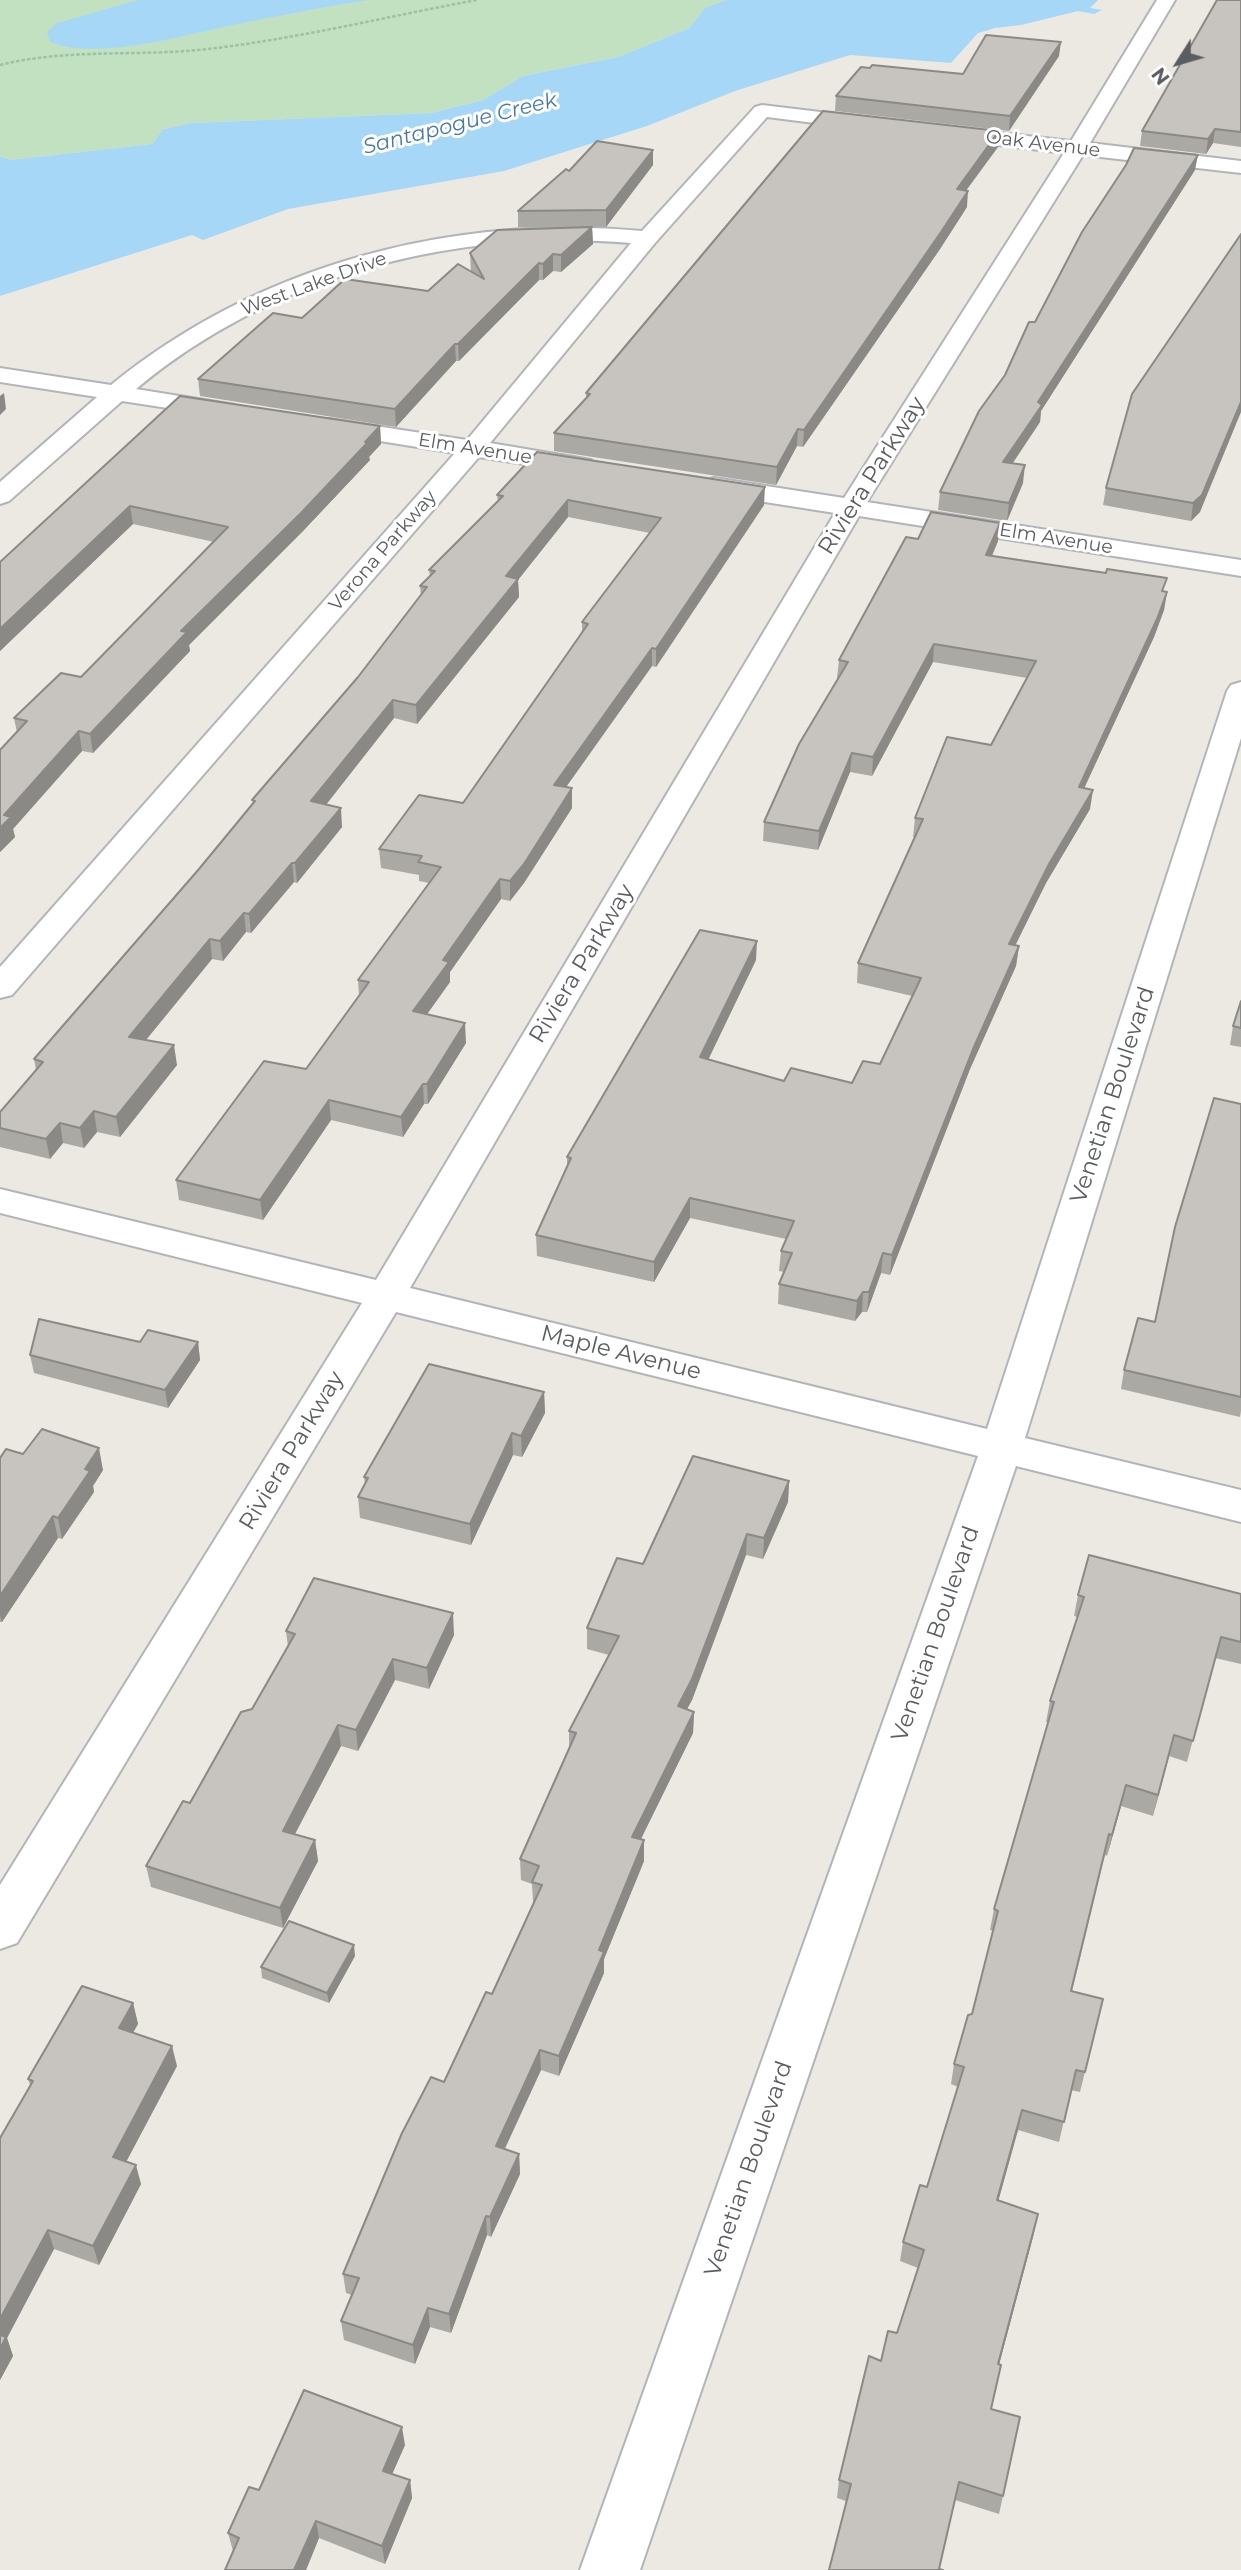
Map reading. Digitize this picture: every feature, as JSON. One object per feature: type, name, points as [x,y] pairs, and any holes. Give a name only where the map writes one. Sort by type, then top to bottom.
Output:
[{"type":"street","name":"Riviera Parkway","points":[[0,1928],[387,1294],[852,507],[1077,148],[1166,0]]},
{"type":"street","name":"Verona Parkway","points":[[0,988],[473,448],[647,238],[762,111],[885,126]]},
{"type":"street","name":"Oak Avenue","points":[[926,131],[1241,167]]},
{"type":"street","name":"West Lake Drive","points":[[0,496],[162,357],[220,319],[300,285],[367,263],[445,243],[491,236],[604,234],[647,238]]},
{"type":"street","points":[[0,375],[254,414]]},
{"type":"street","name":"Elm Avenue","points":[[309,423],[608,469]]},
{"type":"street","name":"Elm Avenue","points":[[689,482],[1241,568]]},
{"type":"street","name":"Venetian Boulevard","points":[[610,2570],[1001,1449],[1241,691]]},
{"type":"street","name":"Maple Avenue","points":[[0,1201],[1241,1506]]},
{"type":"path","points":[[0,65],[32,57],[141,55],[210,49],[477,0]]},
{"type":"green space","points":[[0,0],[727,0],[706,7],[689,28],[618,57],[523,76],[483,100],[431,113],[192,123],[163,129],[152,144],[10,160],[0,156]]},
{"type":"water","points":[[138,0],[370,0],[116,48],[70,47],[50,42],[47,32],[57,23]]},
{"type":"water","name":"Santapogue Creek","points":[[727,0],[1098,0],[1090,8],[1102,10],[1094,14],[1078,11],[978,33],[951,63],[850,55],[735,91],[647,126],[504,171],[288,209],[203,240],[192,235],[0,296],[0,156],[10,160],[152,144],[163,129],[192,123],[431,113],[483,100],[523,76],[618,57],[689,28],[706,7]]},
{"type":"building","points":[[1217,0],[1241,0],[1241,132],[1215,129],[1208,139],[1142,131]]},
{"type":"building","points":[[986,35],[1061,42],[1010,116],[836,96],[861,67],[870,68],[872,65],[963,74]]},
{"type":"building","points":[[823,111],[999,131],[957,189],[968,191],[941,232],[804,430],[798,429],[777,467],[554,433],[590,394],[586,393]]},
{"type":"building","points":[[597,141],[653,150],[606,210],[518,211],[566,169],[569,171]]},
{"type":"building","points":[[1134,148],[1198,155],[1038,402],[1042,405],[1003,462],[1025,465],[1009,503],[940,492],[979,411],[1005,375],[1029,322],[1035,322],[1082,232],[1126,165]]},
{"type":"building","points":[[592,227],[561,255],[553,254],[543,264],[539,263],[455,344],[395,409],[198,379],[273,313],[302,318],[345,279],[428,291],[458,264],[484,279],[470,253],[497,230]]},
{"type":"building","points":[[1241,234],[1241,402],[1202,495],[1193,503],[1106,488],[1132,394]]},
{"type":"building","points":[[180,396],[380,426],[301,513],[181,631],[187,632],[90,734],[79,731],[4,815],[11,817],[0,828],[0,750],[27,721],[14,718],[61,673],[81,677],[228,527],[130,506],[0,629],[0,562]]},
{"type":"building","points":[[537,452],[765,487],[656,649],[652,648],[554,785],[572,788],[524,864],[510,881],[500,879],[443,960],[449,962],[413,1011],[465,1023],[427,1084],[423,1084],[401,1117],[329,1100],[260,1200],[176,1180],[264,1061],[306,1069],[369,982],[358,980],[441,867],[418,862],[422,856],[379,849],[419,795],[463,803],[588,624],[582,622],[661,518],[568,500],[506,576],[518,579],[416,705],[393,700],[311,801],[341,808],[249,914],[244,913],[220,941],[210,939],[129,1037],[174,1045],[116,1117],[94,1111],[80,1128],[60,1123],[46,1139],[0,1128],[0,1112],[43,1062],[34,1059],[199,869],[255,801],[252,800],[358,677],[427,587],[420,586],[435,571],[429,570],[503,496],[497,495]]},
{"type":"building","points":[[931,512],[1000,523],[986,555],[1106,573],[1107,569],[1167,578],[1162,591],[1167,592],[1079,787],[1093,790],[1049,864],[1009,944],[1019,946],[973,1049],[892,1255],[883,1253],[869,1292],[863,1292],[857,1301],[779,1284],[792,1253],[781,1251],[794,1221],[690,1198],[654,1262],[536,1235],[571,1158],[567,1157],[700,930],[757,941],[700,1057],[784,1081],[791,1068],[852,1083],[863,1061],[880,1064],[921,978],[858,963],[923,819],[915,818],[947,737],[991,745],[1036,661],[934,644],[873,757],[852,753],[819,831],[764,822],[799,744],[848,662],[839,660],[906,537],[918,539]]},
{"type":"building","points":[[1241,1001],[1241,1028],[1233,1026]]},
{"type":"building","points":[[1214,1098],[1241,1104],[1241,1397],[1124,1370],[1138,1318],[1155,1322],[1175,1227]]},
{"type":"building","points":[[39,1319],[140,1342],[148,1330],[198,1342],[165,1390],[30,1355]]},
{"type":"building","points":[[429,1364],[544,1392],[521,1436],[512,1433],[470,1524],[358,1497],[368,1478],[364,1477]]},
{"type":"building","points":[[42,1429],[99,1448],[85,1469],[90,1471],[58,1518],[53,1516],[0,1596],[0,1458],[6,1449],[23,1454]]},
{"type":"building","points":[[693,1456],[789,1481],[764,1538],[747,1534],[692,1679],[678,1706],[694,1712],[632,1837],[644,1840],[599,1950],[604,1952],[559,2056],[540,2050],[496,2146],[519,2154],[490,2217],[486,2216],[449,2314],[428,2308],[413,2345],[341,2321],[359,2278],[343,2274],[402,2133],[431,2077],[444,2082],[486,1992],[492,1994],[542,1885],[532,1882],[539,1866],[520,1859],[576,1733],[569,1731],[619,1636],[587,1628],[617,1558],[643,1564]]},
{"type":"building","points":[[1089,1555],[1241,1594],[1241,1642],[1221,1637],[1193,1741],[1174,1735],[1158,1795],[1126,1785],[1112,1835],[1109,1834],[1071,1991],[1103,1999],[1085,2072],[1076,2070],[1064,2122],[1022,2110],[997,2200],[1038,2214],[998,2364],[1001,2365],[991,2409],[1020,2417],[1003,2496],[959,2482],[939,2569],[943,2570],[829,2570],[851,2484],[839,2480],[869,2356],[881,2361],[888,2331],[897,2333],[924,2250],[903,2242],[920,2185],[927,2187],[964,2067],[954,2064],[968,2015],[972,2014],[998,1911],[994,1909],[1054,1702],[1050,1701],[1084,1597],[1078,1595]]},
{"type":"building","points":[[314,1578],[453,1613],[427,1668],[393,1659],[356,1730],[338,1725],[283,1831],[315,1840],[280,1908],[146,1866],[183,1801],[190,1803],[241,1712],[252,1709],[295,1634],[286,1631]]},
{"type":"building","points":[[289,1921],[354,1945],[327,1993],[261,1967]]},
{"type":"building","points":[[82,1986],[133,2003],[119,2028],[172,2046],[113,2157],[136,2165],[93,2246],[48,2230],[0,2319],[0,2138],[33,2081],[28,2079]]},
{"type":"building","points":[[0,2335],[6,2337],[0,2349]]},
{"type":"building","points":[[304,2390],[402,2427],[383,2471],[410,2480],[382,2546],[316,2521],[294,2570],[225,2570],[239,2538],[228,2533],[249,2487],[259,2490]]}]
